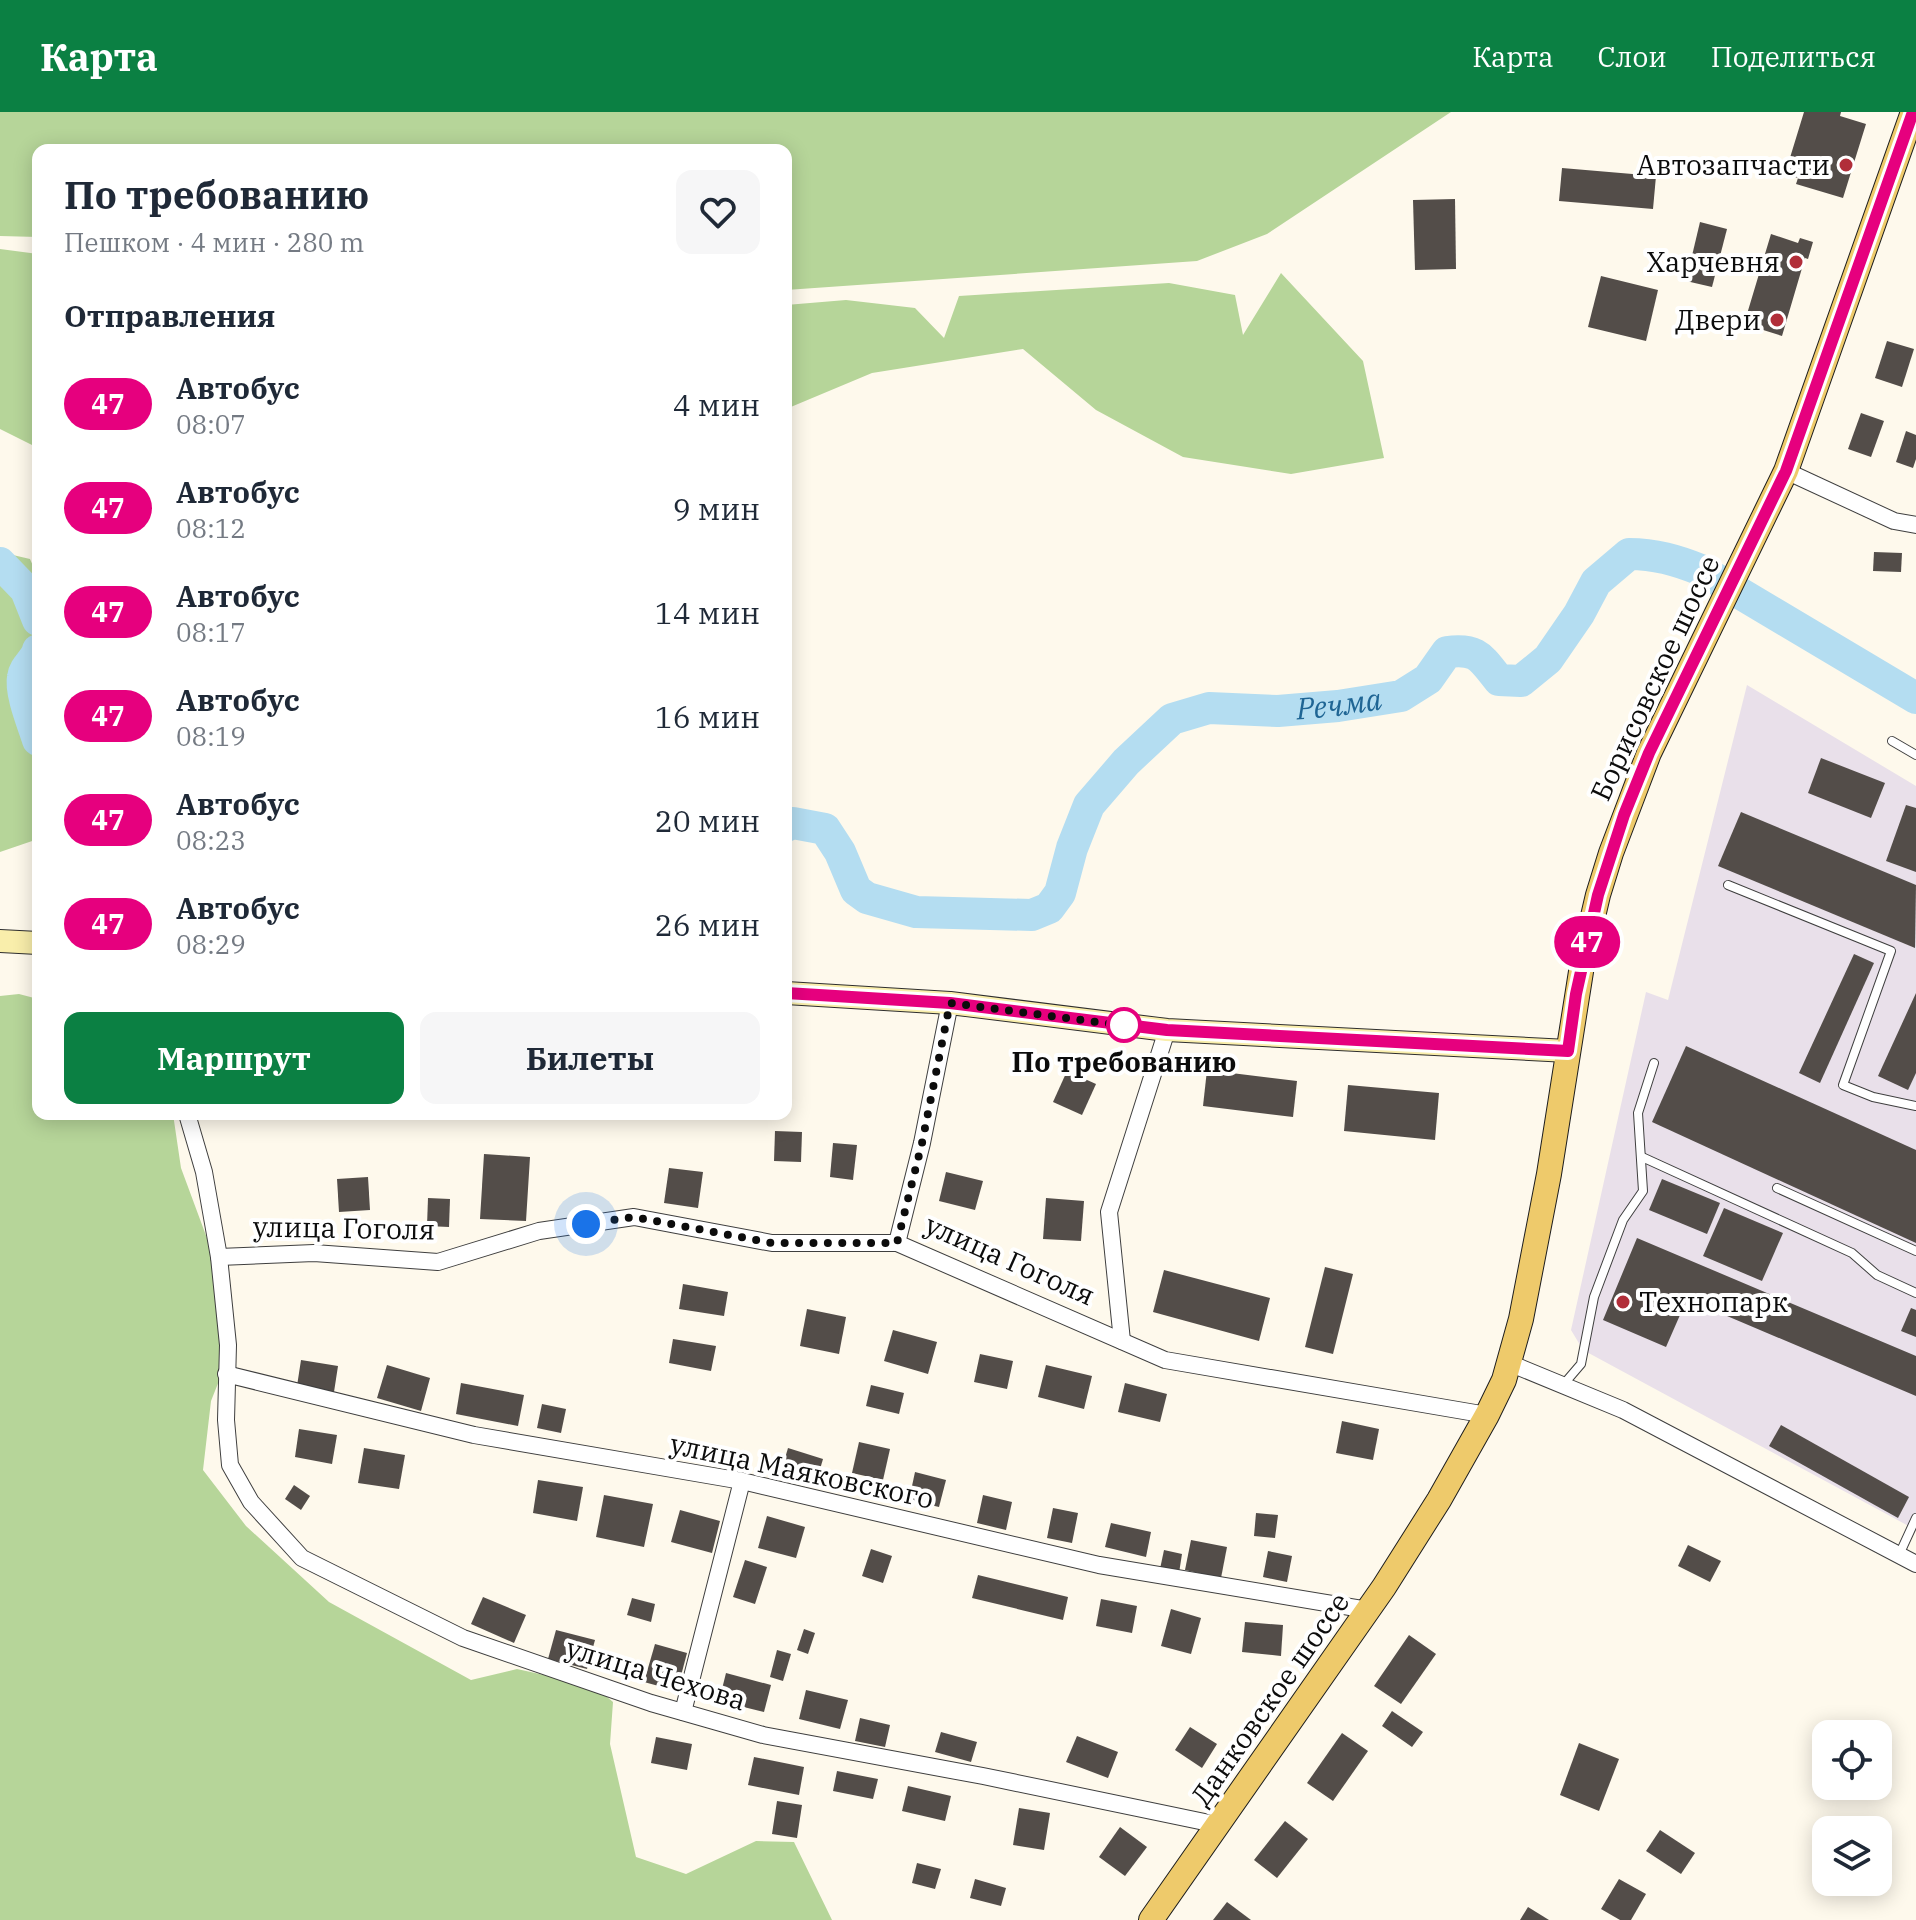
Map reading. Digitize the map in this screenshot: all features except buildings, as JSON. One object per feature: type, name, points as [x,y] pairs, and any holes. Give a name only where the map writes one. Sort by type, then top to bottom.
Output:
[{"type":"main road","name":"Борисовское шоссе","points":[[1433,1509],[1487,1415],[1509,1363],[1521,1319],[1583,959],[1611,853],[1649,753],[1786,471],[1913,116]]},
{"type":"main road","name":"Данковское шоссе","points":[[1151,1920],[1368,1610],[1433,1509]]},
{"type":"street","points":[[1786,471],[1894,521],[1916,525]]},
{"type":"street","points":[[0,941],[32,943]]},
{"type":"street","points":[[792,993],[950,1003],[1167,1030],[1568,1051]]},
{"type":"street","points":[[897,1243],[922,1143],[950,1003]]},
{"type":"street","points":[[1122,1341],[1109,1212],[1167,1030]]},
{"type":"street","name":"улица Чехова","points":[[189,1120],[204,1172],[219,1257],[228,1345],[226,1420],[230,1465],[251,1502],[302,1558],[463,1638],[683,1712],[763,1735],[1219,1825]]},
{"type":"street","name":"улица Гоголя","points":[[219,1257],[314,1253],[438,1262],[539,1231],[634,1217],[772,1243],[897,1243],[1165,1360],[1487,1415]]},
{"type":"street","points":[[1509,1363],[1623,1410],[1916,1564]]},
{"type":"street","name":"улица Маяковского","points":[[226,1374],[474,1435],[742,1481],[1099,1565],[1368,1610]]},
{"type":"street","points":[[683,1712],[742,1481]]},
{"type":"lane","points":[[1892,741],[1916,755]]},
{"type":"lane","points":[[1728,885],[1891,951],[1843,1085],[1873,1097],[1916,1106]]},
{"type":"lane","points":[[1562,1385],[1581,1364],[1594,1297],[1623,1220],[1643,1191],[1638,1113],[1654,1063]]},
{"type":"lane","points":[[1642,1157],[1852,1253],[1877,1275],[1916,1293]]},
{"type":"lane","points":[[1777,1188],[1916,1251]]},
{"type":"lane","points":[[1899,1555],[1916,1518]]},
{"type":"shaded area","points":[[1747,685],[1916,786],[1916,1530],[1583,1350],[1571,1330],[1646,992],[1668,1000]]},
{"type":"green space","points":[[0,112],[1451,112],[1267,234],[1197,261],[792,290],[792,144],[32,144],[32,237],[0,236]]},
{"type":"green space","points":[[0,249],[32,253],[32,445],[0,429]]},
{"type":"green space","points":[[1281,273],[1363,361],[1384,458],[1291,474],[1183,457],[1096,410],[1023,349],[872,373],[792,406],[792,304],[846,300],[915,308],[944,338],[959,296],[1169,283],[1235,295],[1243,335]]},
{"type":"green space","points":[[0,552],[30,559],[32,564],[32,841],[0,852]]},
{"type":"green space","points":[[19,994],[32,997],[32,1120],[174,1120],[181,1168],[218,1268],[234,1343],[211,1401],[203,1470],[246,1526],[329,1602],[471,1680],[517,1669],[594,1686],[613,1702],[610,1744],[636,1857],[686,1874],[756,1841],[794,1842],[832,1920],[0,1920],[0,996]]},
{"type":"waterway","name":"Речма","points":[[792,823],[825,829],[840,852],[856,890],[867,898],[916,912],[1032,915],[1049,908],[1060,893],[1072,848],[1089,805],[1126,762],[1172,719],[1209,708],[1278,711],[1401,696],[1428,679],[1447,652],[1472,653],[1483,660],[1499,680],[1521,681],[1548,659],[1579,614],[1596,582],[1629,554],[1665,558],[1701,570],[1916,698]]},
{"type":"waterway","name":"Речма","points":[[0,563],[26,590],[32,605]]},
{"type":"waterway","name":"Речма","points":[[32,661],[24,673],[23,684],[32,721]]},
{"type":"bus line","name":"47","points":[[792,993],[950,1003],[1167,1030],[1568,1051],[1576,994],[1598,895],[1624,815],[1649,753],[1786,471],[1913,112]]},
{"type":"place","name":"Автозапчасти","points":[[1846,165]]},
{"type":"place","name":"Харчевня","points":[[1796,262]]},
{"type":"place","name":"Двери","points":[[1777,320]]},
{"type":"place","name":"По требованию","points":[[1124,1025]]},
{"type":"place","name":"Технопарк","points":[[1623,1302]]},
{"type":"route","points":[[586,1224],[634,1217],[772,1243],[897,1243],[922,1143],[950,1003],[1136,1027],[1124,1025]]}]
